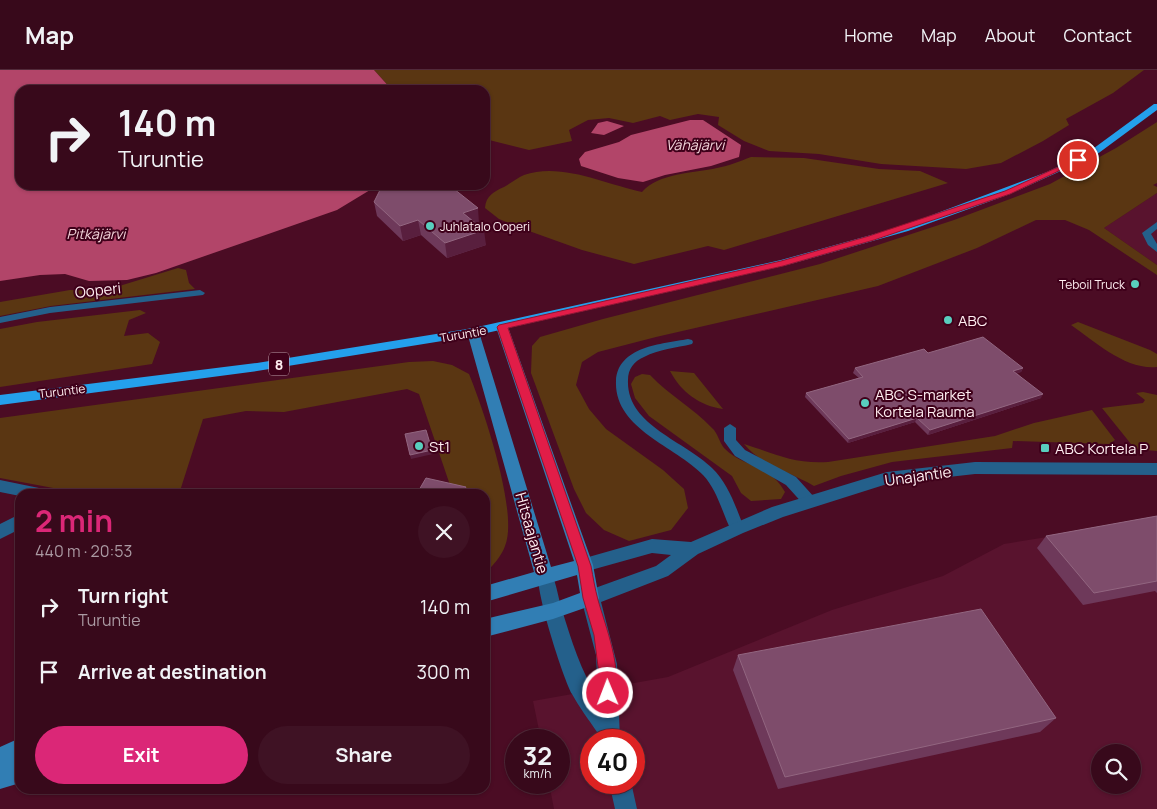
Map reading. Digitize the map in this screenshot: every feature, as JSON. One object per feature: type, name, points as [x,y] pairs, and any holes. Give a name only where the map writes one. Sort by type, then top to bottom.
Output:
[{"type":"highway","name":"Turuntie","points":[[0,400],[257,367],[502,327],[783,263],[904,229],[1007,192],[1050,174],[1093,153],[1157,106]]},
{"type":"main road","name":"Hitsaajantie","points":[[502,327],[584,566],[590,598]]},
{"type":"main road","name":"Hitsaajantie","points":[[473,332],[545,578]]},
{"type":"main road","points":[[490,593],[584,566]]},
{"type":"main road","points":[[490,627],[554,611],[590,598]]},
{"type":"main road","points":[[0,759],[15,752]]},
{"type":"main road","points":[[0,778],[15,774]]},
{"type":"street","name":"Unajantie","points":[[590,598],[662,571],[692,549],[737,528],[810,502],[887,478],[975,468],[1157,469]]},
{"type":"street","points":[[0,486],[15,489]]},
{"type":"street","points":[[0,532],[15,524]]},
{"type":"street","name":"Unajantie","points":[[584,566],[652,546],[692,549]]},
{"type":"street","name":"Hitsaajantie","points":[[545,578],[554,611],[580,687],[605,729]]},
{"type":"street","name":"Hitsaajantie","points":[[590,598],[602,635],[608,675],[608,729]]},
{"type":"street","points":[[623,794],[626,809]]},
{"type":"lane","points":[[1157,225],[1146,233],[1150,243],[1157,249]]},
{"type":"lane","name":"Ooperi","points":[[0,320],[50,310],[200,293]]},
{"type":"lane","points":[[688,342],[643,353],[632,358],[624,369],[619,387],[627,408],[659,436],[706,470],[719,487],[737,528]]},
{"type":"lane","points":[[730,428],[730,441],[740,453],[791,481],[810,502]]},
{"type":"shaded area","points":[[374,70],[1144,70],[1113,93],[1066,119],[1069,125],[1043,141],[1001,163],[966,169],[881,164],[819,154],[769,151],[744,141],[718,125],[719,117],[698,114],[670,120],[660,116],[633,123],[609,118],[588,120],[569,130],[572,141],[529,150],[490,140],[490,85],[388,85]]},
{"type":"shaded area","points":[[1157,122],[1157,183],[1153,185],[1157,187],[1157,193],[1104,228],[1157,265],[1157,275],[1089,230],[1065,220],[1036,220],[977,248],[878,286],[656,337],[598,352],[582,362],[576,385],[589,409],[606,429],[663,470],[684,489],[688,508],[671,530],[629,541],[604,530],[586,513],[574,489],[531,373],[532,346],[540,337],[603,319],[820,264],[954,220],[1050,184],[1116,148]]},
{"type":"shaded area","points":[[751,157],[804,158],[879,169],[920,171],[948,183],[724,250],[708,246],[634,264],[582,250],[529,231],[499,219],[485,208],[487,200],[493,193],[524,175],[538,172],[568,173],[642,192],[657,181],[667,177],[721,167]]},
{"type":"shaded area","points":[[1157,193],[1157,265],[1104,228]]},
{"type":"shaded area","points":[[178,268],[186,270],[189,283],[195,289],[51,306],[0,316],[0,302],[70,290],[103,291]]},
{"type":"shaded area","points":[[140,310],[146,313],[129,320],[124,336],[148,333],[160,342],[152,364],[0,387],[0,329],[37,322]]},
{"type":"shaded area","points":[[1078,322],[1150,350],[1157,354],[1157,367],[1145,367],[1134,364],[1111,354],[1071,325]]},
{"type":"shaded area","points":[[433,361],[452,365],[469,374],[498,460],[507,510],[508,531],[504,550],[490,568],[490,489],[451,489],[419,394],[407,389],[284,412],[246,411],[203,419],[181,489],[58,489],[0,478],[0,418],[409,362]]},
{"type":"shaded area","points":[[670,371],[694,373],[723,409],[707,405],[692,397],[674,379]]},
{"type":"shaded area","points":[[642,374],[650,375],[705,421],[716,432],[724,448],[731,454],[764,471],[779,483],[785,492],[781,499],[751,501],[741,493],[732,476],[649,416],[635,398],[631,384],[635,377]]},
{"type":"shaded area","points":[[1143,392],[1157,395],[1157,451],[1135,449],[1102,408],[1143,403],[1145,400],[1136,393]]},
{"type":"shaded area","points":[[1092,410],[1115,440],[1109,444],[1013,441],[1012,448],[892,462],[841,476],[814,486],[759,458],[744,444],[794,460],[828,462],[995,436],[1034,423]]},
{"type":"shaded area","points":[[1141,522],[1157,523],[1157,809],[554,809],[551,794],[570,794],[570,729],[539,729],[533,701],[668,677],[832,610],[943,576],[1004,544]]},
{"type":"water","name":"Pitkäjärvi","points":[[0,70],[374,70],[388,85],[15,85],[15,190],[370,190],[337,210],[156,273],[127,280],[89,281],[65,274],[40,275],[0,281]]},
{"type":"water","name":"Vähäjärvi","points":[[690,120],[703,120],[741,145],[739,157],[711,166],[665,175],[643,182],[618,178],[581,166],[579,159],[585,152],[619,142],[631,135]]},
{"type":"water","points":[[607,121],[624,126],[604,135],[591,133],[598,123]]},
{"type":"building","name":"Juhlatalo Ooperi","points":[[380,190],[455,190],[478,208],[463,213],[484,230],[445,243],[418,220],[400,226],[374,202]]},
{"type":"building","points":[[983,337],[1023,368],[1013,371],[1043,394],[930,430],[917,418],[849,439],[806,393],[863,377],[855,368],[924,349],[928,353]]},
{"type":"building","name":"St1","points":[[426,430],[432,450],[410,455],[405,434]]},
{"type":"building","points":[[426,478],[466,487],[465,489],[420,489]]},
{"type":"building","points":[[1157,516],[1157,581],[1094,593],[1046,536]]},
{"type":"building","points":[[981,609],[1056,718],[785,777],[738,655]]},
{"type":"place","name":"Juhlatalo Ooperi","points":[[430,226]]},
{"type":"place","name":"Teboil Truck","points":[[1135,284]]},
{"type":"place","name":"ABC","points":[[948,320]]},
{"type":"place","name":"ABC S-market Kortela Rauma","points":[[865,403]]},
{"type":"place","name":"St1","points":[[419,446]]},
{"type":"place","name":"ABC Kortela P","points":[[1045,448]]},
{"type":"route","points":[[608,693],[608,675],[602,635],[590,598],[584,566],[502,327],[783,263],[904,229],[1007,192],[1078,160]]}]
